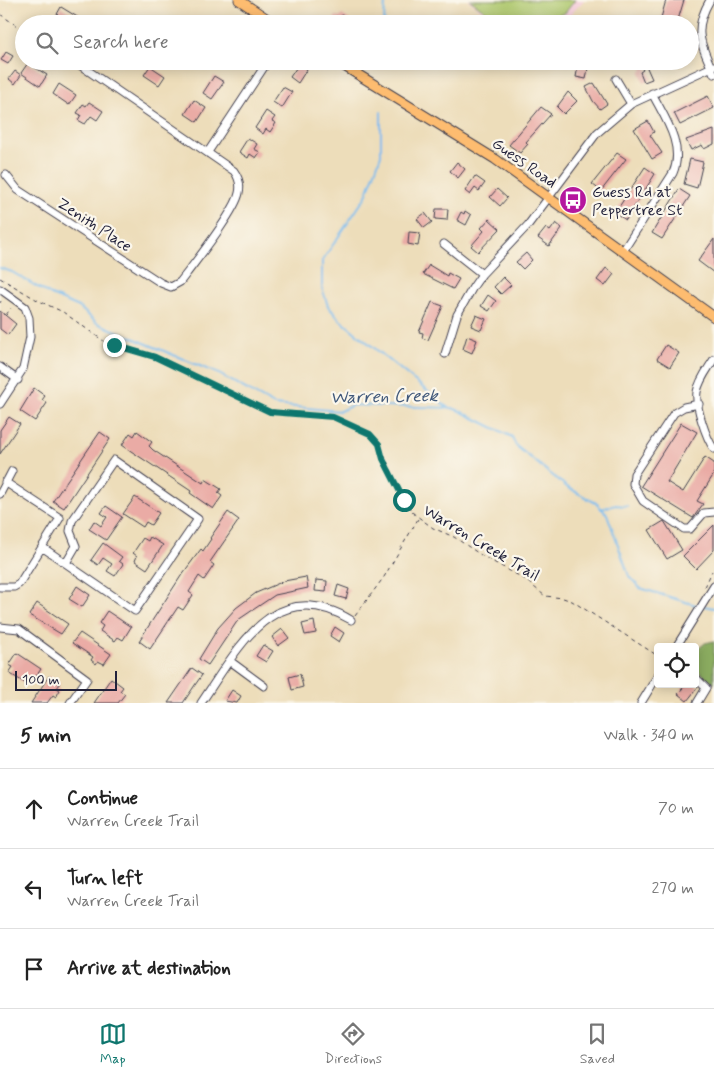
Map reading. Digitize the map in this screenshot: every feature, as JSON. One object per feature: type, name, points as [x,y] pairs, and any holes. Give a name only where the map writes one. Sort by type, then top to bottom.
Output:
[{"type":"main road","points":[[239,0],[262,15]]},
{"type":"main road","name":"Guess Road","points":[[351,70],[454,132],[549,196],[714,316]]},
{"type":"street","points":[[445,354],[458,315],[482,274],[528,225],[597,133],[632,104],[652,93],[713,69],[704,51],[699,28],[700,20],[710,0]]},
{"type":"street","points":[[87,70],[208,152],[262,70]]},
{"type":"street","points":[[616,78],[632,104]]},
{"type":"street","points":[[623,251],[673,173],[677,159],[674,138],[652,93]]},
{"type":"street","name":"Zenith Place","points":[[6,175],[18,190],[40,205],[161,283],[171,287],[176,286],[187,273],[239,196],[240,185],[234,171],[208,152]]},
{"type":"street","points":[[444,244],[482,274]]},
{"type":"street","points":[[0,289],[22,303],[29,318],[29,343],[23,369],[18,380],[0,404]]},
{"type":"street","points":[[714,359],[698,389],[706,437],[714,448]]},
{"type":"street","points":[[0,367],[18,380]]},
{"type":"street","points":[[699,404],[684,407],[674,413],[634,474],[633,484],[643,501],[684,529],[690,529],[701,515],[710,512]]},
{"type":"street","points":[[42,547],[135,611],[198,519],[114,460],[72,521],[70,531],[76,546],[66,563]]},
{"type":"street","points":[[0,494],[3,482],[12,471]]},
{"type":"street","points":[[3,482],[60,518],[72,521]]},
{"type":"street","points":[[0,587],[14,587],[19,584],[60,518]]},
{"type":"street","points":[[678,643],[714,586]]},
{"type":"street","points":[[201,703],[256,626],[272,615],[289,608],[306,605],[340,614],[351,620]]},
{"type":"street","points":[[0,627],[19,629],[87,679],[70,703]]},
{"type":"street","points":[[230,661],[264,686]]},
{"type":"street","points":[[640,703],[654,681]]},
{"type":"street","points":[[697,703],[706,688],[699,681]]},
{"type":"path","points":[[0,14],[15,25]]},
{"type":"path","name":"Warren Creek Trail","points":[[0,278],[39,301],[64,312],[105,342],[155,357],[270,412],[300,413],[339,419],[370,434],[379,444],[383,459],[408,508],[419,518],[433,528],[454,537],[484,557],[523,578],[545,596],[572,601],[654,653]]},
{"type":"path","points":[[6,315],[11,308]]},
{"type":"path","points":[[351,620],[368,600],[419,518]]},
{"type":"shaded area","points":[[468,0],[584,0],[570,15],[487,15]]},
{"type":"green space","points":[[470,0],[575,0],[565,13],[560,15],[491,15]]},
{"type":"green space","points":[[714,641],[714,684],[699,671],[699,648],[705,643]]},
{"type":"building","points":[[666,0],[684,0],[680,15],[662,15]]},
{"type":"building","points":[[61,7],[74,15],[57,15]]},
{"type":"building","points":[[6,52],[13,56],[8,64],[1,60]]},
{"type":"building","points":[[23,70],[39,70],[47,75],[40,86],[21,73]]},
{"type":"building","points":[[147,70],[156,70],[165,76],[159,85],[144,75]]},
{"type":"building","points":[[295,70],[306,70],[298,83],[290,77]]},
{"type":"building","points":[[577,70],[588,70],[586,79],[576,77]]},
{"type":"building","points":[[648,70],[652,79],[644,82],[640,72]]},
{"type":"building","points":[[15,71],[21,75],[15,84],[9,79]]},
{"type":"building","points":[[214,76],[224,82],[212,99],[203,93]]},
{"type":"building","points":[[594,83],[607,104],[600,109],[593,101],[586,87]]},
{"type":"building","points":[[59,84],[76,95],[69,105],[53,94]]},
{"type":"building","points":[[283,87],[292,92],[282,108],[273,102]]},
{"type":"building","points":[[568,92],[577,101],[564,114],[557,107]]},
{"type":"building","points":[[708,96],[714,108],[680,125],[674,113]]},
{"type":"building","points":[[194,100],[206,108],[197,122],[185,114]]},
{"type":"building","points":[[89,102],[103,111],[97,120],[91,116],[85,124],[78,120],[81,115],[77,113],[83,104],[86,106]]},
{"type":"building","points":[[541,107],[551,114],[526,142],[528,144],[520,153],[509,145]]},
{"type":"building","points":[[266,111],[275,117],[272,121],[276,123],[270,132],[266,129],[263,134],[255,128]]},
{"type":"building","points":[[648,121],[654,132],[650,135],[662,153],[652,159],[634,129]]},
{"type":"building","points":[[714,130],[714,144],[704,149],[702,145],[691,150],[686,140]]},
{"type":"building","points":[[248,138],[257,144],[254,149],[260,152],[256,158],[250,154],[248,158],[239,152]]},
{"type":"building","points":[[617,153],[626,159],[601,191],[592,184]]},
{"type":"building","points":[[690,159],[703,162],[697,188],[684,184]]},
{"type":"building","points":[[457,162],[465,169],[458,178],[450,171]]},
{"type":"building","points":[[645,167],[655,174],[626,220],[615,213]]},
{"type":"building","points":[[475,176],[485,183],[479,191],[475,188],[470,195],[465,191]]},
{"type":"building","points":[[497,189],[507,198],[500,206],[490,197]]},
{"type":"building","points":[[679,189],[690,196],[662,239],[652,233]]},
{"type":"building","points":[[436,209],[448,209],[447,220],[435,219]]},
{"type":"building","points":[[465,211],[471,215],[466,225],[457,220],[461,212],[464,214]]},
{"type":"building","points":[[425,213],[432,222],[424,228],[417,219]]},
{"type":"building","points":[[489,219],[500,229],[478,252],[471,246],[484,231],[481,228]]},
{"type":"building","points":[[556,223],[562,228],[549,246],[538,238],[546,228],[550,231]]},
{"type":"building","points":[[409,232],[420,233],[418,246],[408,244]]},
{"type":"building","points":[[714,239],[714,273],[698,261]]},
{"type":"building","points":[[526,253],[532,260],[523,269],[516,262]]},
{"type":"building","points":[[429,265],[447,276],[448,273],[459,279],[453,289],[423,274]]},
{"type":"building","points":[[606,268],[614,274],[605,286],[597,280]]},
{"type":"building","points":[[503,277],[511,285],[501,294],[494,287]]},
{"type":"building","points":[[488,295],[496,301],[489,311],[481,306]]},
{"type":"building","points":[[432,302],[443,306],[428,340],[422,338],[423,333],[419,332]]},
{"type":"building","points":[[0,311],[16,324],[8,335],[0,329]]},
{"type":"building","points":[[476,315],[486,319],[481,330],[471,326]]},
{"type":"building","points":[[467,336],[477,340],[472,353],[463,349]]},
{"type":"building","points":[[666,345],[679,353],[670,367],[657,359]]},
{"type":"building","points":[[34,388],[45,396],[42,400],[47,403],[35,421],[20,411]]},
{"type":"building","points":[[9,417],[20,424],[0,454],[0,430]]},
{"type":"building","points":[[681,423],[697,432],[667,482],[683,492],[705,457],[714,463],[714,474],[697,501],[703,504],[693,518],[641,486]]},
{"type":"building","points":[[137,431],[152,442],[149,446],[153,450],[203,483],[205,479],[221,489],[218,493],[222,496],[213,509],[190,493],[191,491],[122,445],[130,433],[134,436]]},
{"type":"building","points":[[100,432],[110,439],[64,508],[53,501]]},
{"type":"building","points":[[135,497],[159,513],[151,525],[146,522],[143,527],[123,514]]},
{"type":"building","points":[[106,506],[122,517],[106,540],[89,529],[94,521],[101,526],[107,517],[101,513]]},
{"type":"building","points":[[228,512],[239,520],[210,562],[214,565],[204,580],[199,576],[189,592],[193,595],[183,610],[178,607],[150,649],[139,641],[181,576],[201,549],[203,551]]},
{"type":"building","points":[[664,521],[682,550],[667,559],[649,530]]},
{"type":"building","points":[[714,525],[714,550],[696,569],[683,556]]},
{"type":"building","points":[[150,537],[163,545],[147,569],[135,561],[137,556],[133,553],[143,538],[148,541]]},
{"type":"building","points":[[103,543],[122,557],[119,561],[123,564],[115,576],[107,571],[112,564],[103,558],[98,565],[91,560]]},
{"type":"building","points":[[306,577],[308,588],[275,595],[238,620],[208,665],[199,659],[218,628],[236,608],[256,593],[284,581]]},
{"type":"building","points":[[316,580],[327,581],[326,592],[315,591]]},
{"type":"building","points":[[338,585],[349,589],[346,599],[335,596]]},
{"type":"building","points":[[77,586],[90,595],[82,607],[69,599]]},
{"type":"building","points":[[37,603],[68,624],[61,634],[29,615]]},
{"type":"building","points":[[107,611],[131,627],[123,640],[118,637],[115,641],[100,631],[103,626],[99,623]]},
{"type":"building","points":[[314,621],[316,633],[305,635],[302,624]]},
{"type":"building","points":[[335,627],[344,633],[339,642],[330,636]]},
{"type":"building","points":[[282,629],[289,638],[278,646],[272,637]]},
{"type":"building","points":[[80,633],[111,654],[104,664],[98,661],[96,664],[91,660],[93,657],[72,643]]},
{"type":"building","points":[[263,645],[273,651],[266,662],[256,656]]},
{"type":"building","points":[[17,653],[41,669],[33,681],[28,678],[25,683],[9,673],[13,667],[9,665]]},
{"type":"building","points":[[192,668],[202,675],[183,703],[168,703]]},
{"type":"building","points":[[300,674],[303,687],[292,690],[289,677]]},
{"type":"building","points":[[49,676],[60,684],[57,688],[60,690],[56,697],[53,695],[47,703],[31,703]]},
{"type":"building","points":[[111,678],[123,687],[120,691],[125,694],[118,703],[94,703]]},
{"type":"building","points":[[683,688],[697,688],[687,701],[678,694]]},
{"type":"building","points":[[232,690],[241,696],[237,703],[225,701]]},
{"type":"waterway","points":[[384,15],[385,0]]},
{"type":"waterway","points":[[381,112],[381,155],[366,196],[322,261],[322,288],[328,306],[340,320],[448,408]]},
{"type":"waterway","name":"Warren Creek","points":[[0,268],[12,272],[51,295],[79,307],[97,323],[219,374],[274,405],[340,411],[353,405],[452,408],[460,411],[512,437],[516,446],[567,487],[596,503],[607,514],[629,576],[640,588],[699,606]]},
{"type":"waterway","points":[[601,509],[615,505],[627,506]]},
{"type":"waterway","name":"Warren Creek","points":[[704,606],[714,608]]},
{"type":"place","name":"Guess Rd at Peppertree St","points":[[573,200]]},
{"type":"route","points":[[114,345],[142,351],[270,412],[333,417],[350,423],[370,434],[379,444],[383,459],[404,500]]}]
